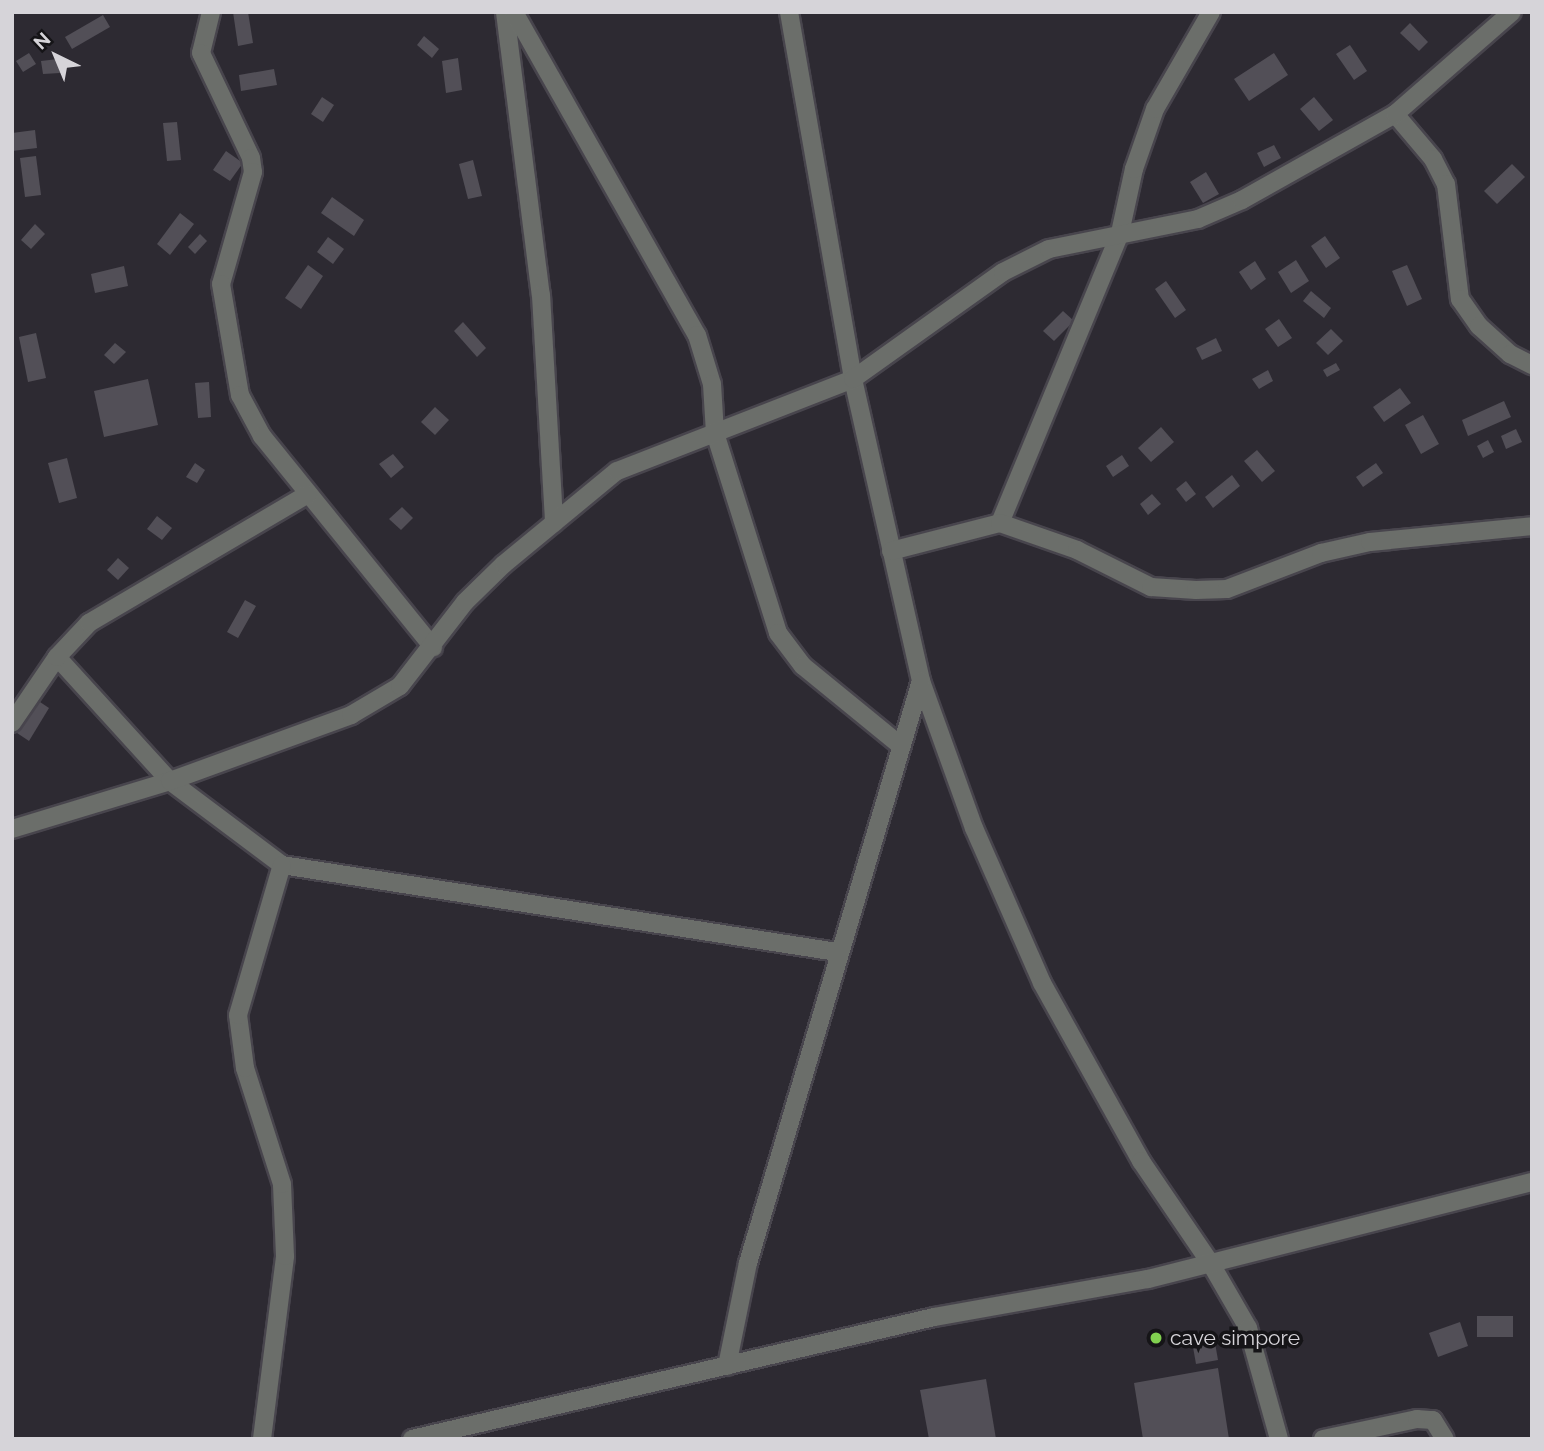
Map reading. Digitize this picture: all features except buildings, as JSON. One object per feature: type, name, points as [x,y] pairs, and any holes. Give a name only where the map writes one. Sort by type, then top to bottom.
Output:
[{"type":"street","points":[[211,12],[201,53],[251,158],[253,173],[221,284],[240,395],[262,436],[433,648]]},
{"type":"street","points":[[505,12],[541,295],[554,523]]},
{"type":"street","points":[[514,12],[697,335],[712,384],[715,433],[778,633],[803,666],[901,746]]},
{"type":"street","points":[[789,12],[853,379],[921,681],[974,828],[1042,983],[1141,1161],[1211,1264],[1248,1328],[1279,1439]]},
{"type":"street","points":[[1000,523],[1120,233],[1134,169],[1155,109],[1211,12]]},
{"type":"street","points":[[12,829],[170,781],[351,715],[400,686],[433,648],[465,602],[617,471],[853,379],[1003,272],[1048,249],[1198,219],[1242,200],[1395,114],[1512,12]]},
{"type":"street","points":[[1395,114],[1433,159],[1446,184],[1460,299],[1479,326],[1510,355],[1532,365]]},
{"type":"street","points":[[12,723],[57,657],[89,623],[146,585],[309,494]]},
{"type":"street","points":[[891,551],[1000,523],[1077,550],[1151,587],[1227,589],[1321,553],[1370,542],[1532,526]]},
{"type":"street","points":[[57,657],[170,781],[282,865],[837,952]]},
{"type":"street","points":[[727,1366],[748,1263],[813,1051],[837,952],[921,681]]},
{"type":"street","points":[[262,1439],[285,1256],[282,1184],[245,1068],[238,1015],[282,865]]},
{"type":"street","points":[[412,1439],[934,1317],[1211,1264],[1532,1182]]},
{"type":"street","points":[[1323,1439],[1416,1419],[1433,1420],[1445,1439]]},
{"type":"place","name":"cave simpore","points":[[1156,1338]]}]
